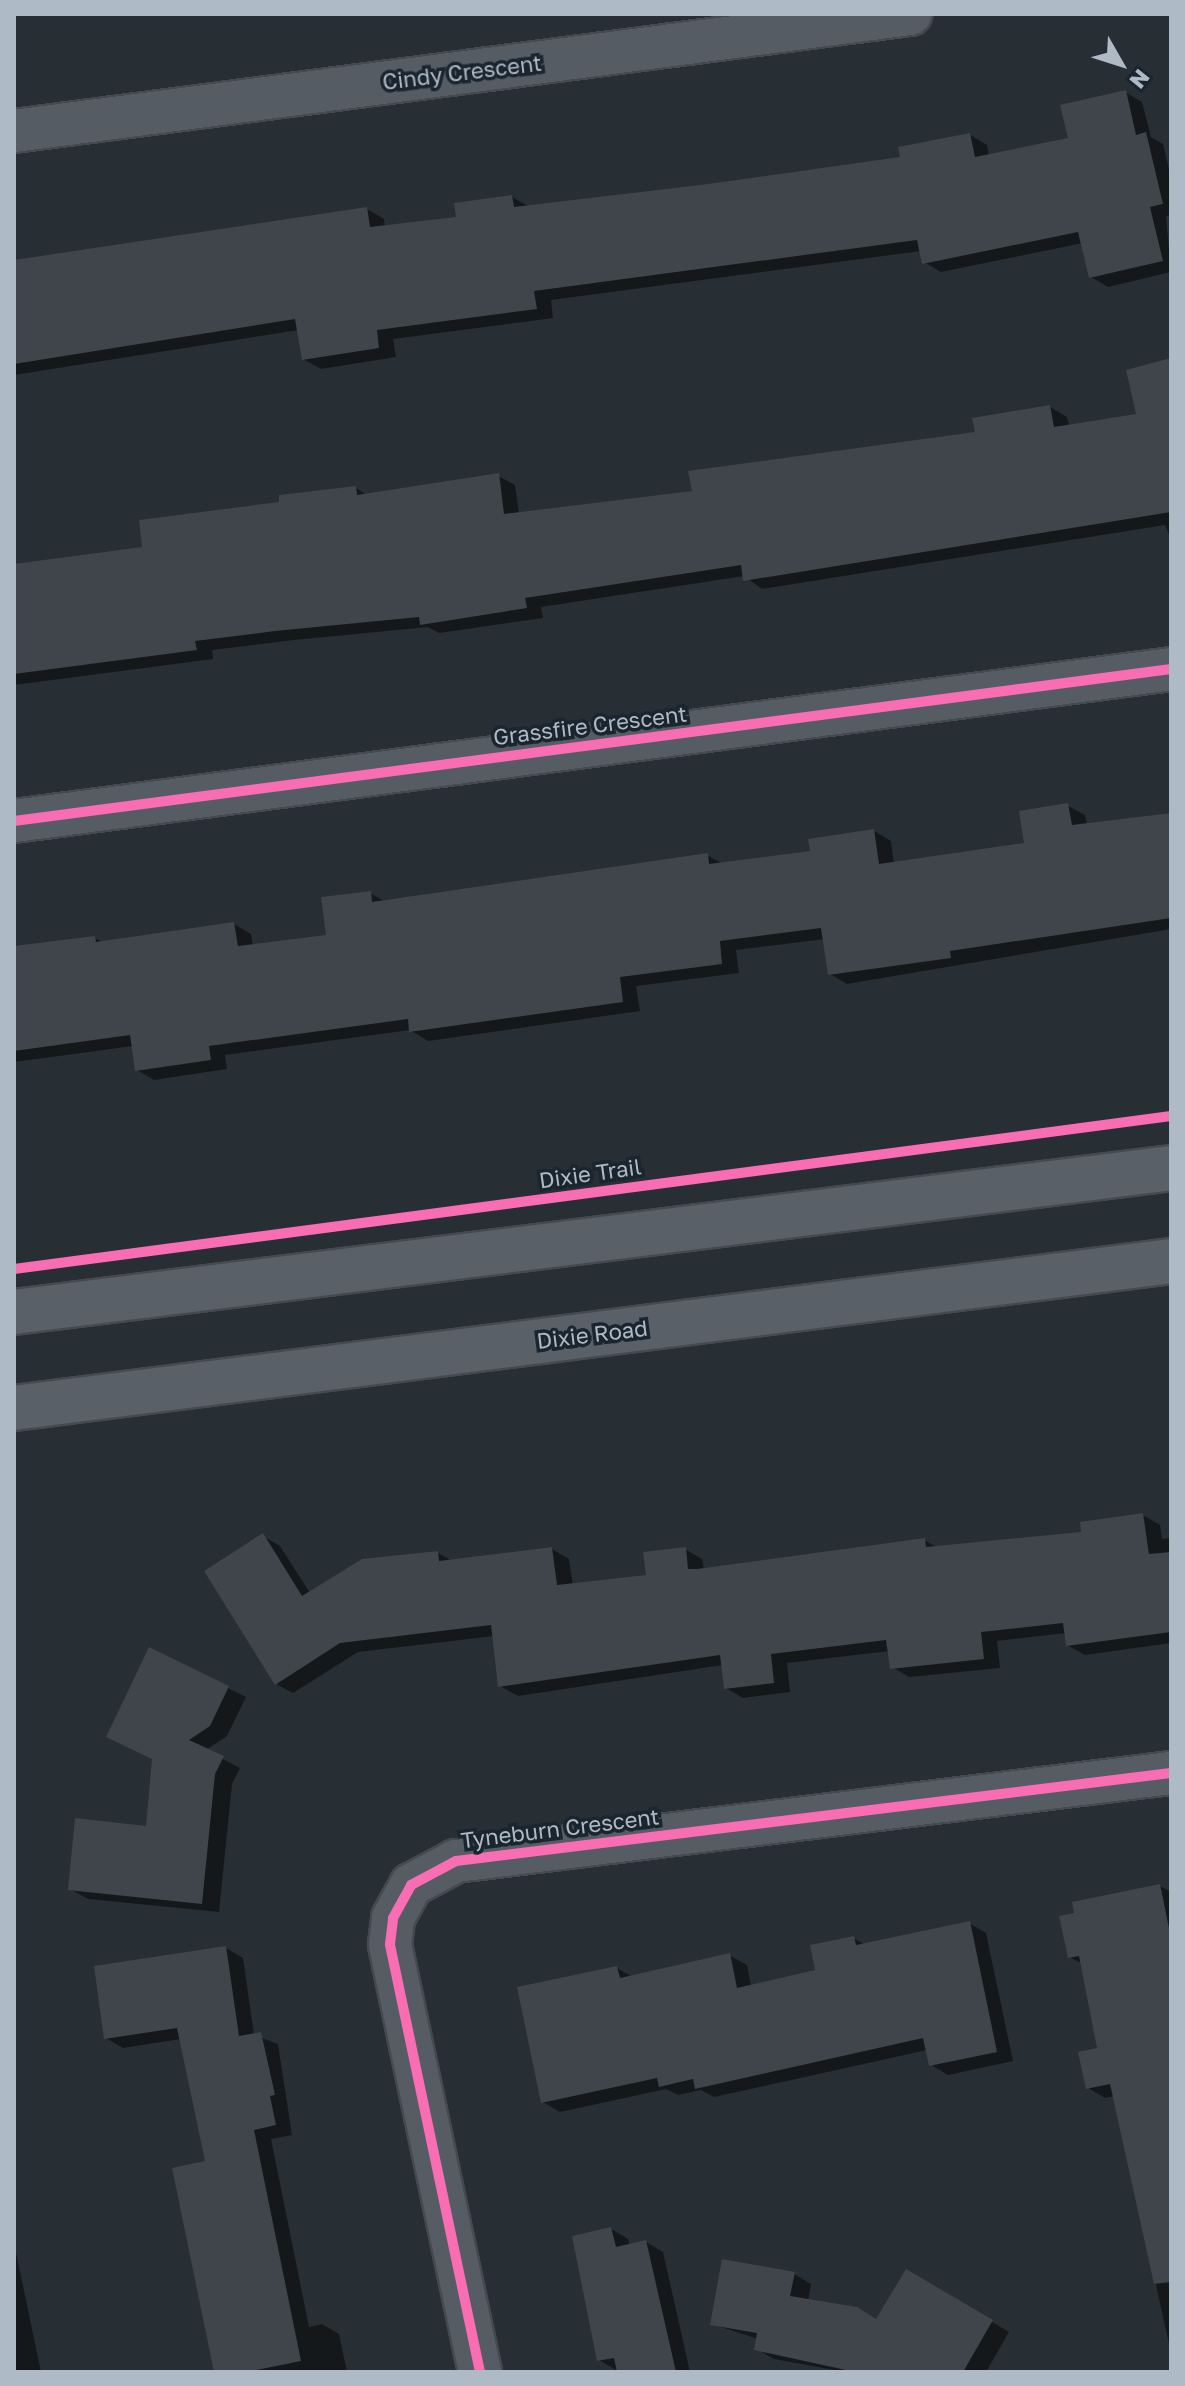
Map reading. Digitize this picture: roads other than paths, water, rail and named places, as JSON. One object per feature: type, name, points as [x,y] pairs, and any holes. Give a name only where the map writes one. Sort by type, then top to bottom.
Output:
[{"type":"main road","points":[[14,1312],[1171,1168]]},
{"type":"main road","name":"Dixie Road","points":[[14,1408],[1171,1261]]},
{"type":"street","name":"Cindy Crescent","points":[[14,131],[910,14]]},
{"type":"street","name":"Grassfire Crescent","points":[[14,821],[1171,669]]},
{"type":"street","name":"Tyneburn Crescent","points":[[480,2372],[390,1944],[397,1906],[411,1885],[456,1861],[1171,1773]]}]
